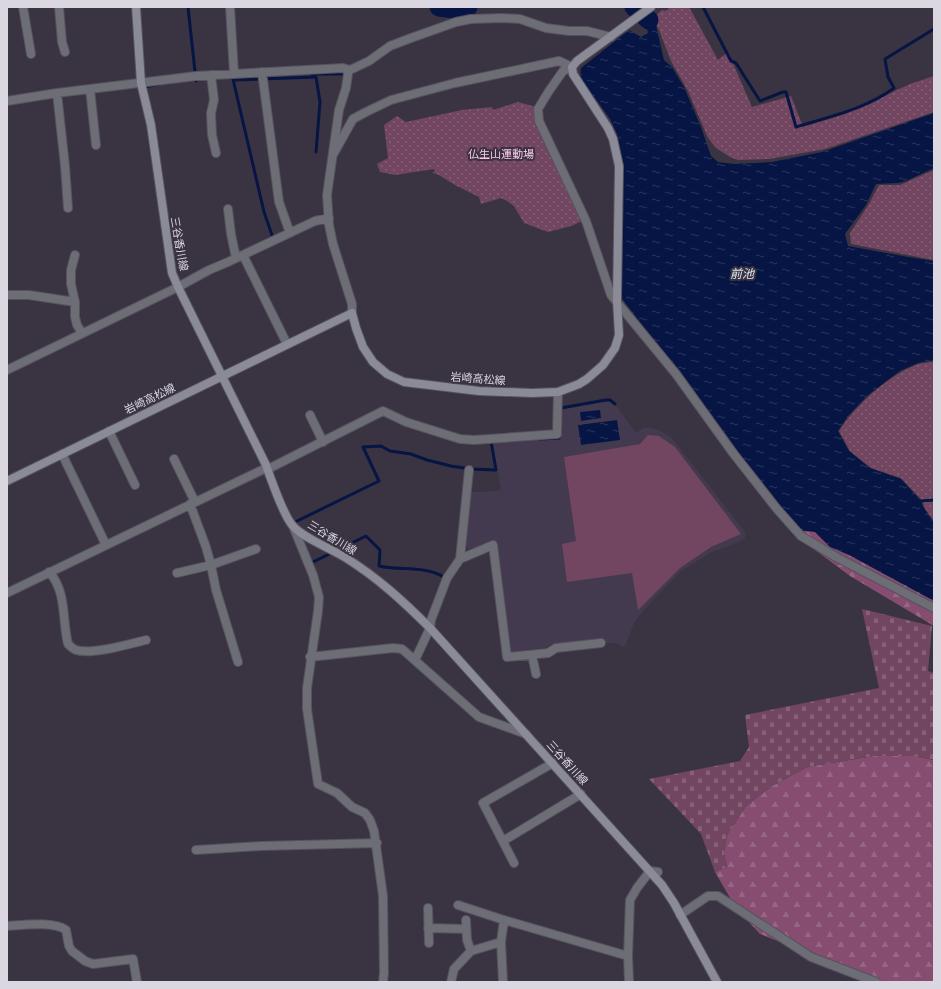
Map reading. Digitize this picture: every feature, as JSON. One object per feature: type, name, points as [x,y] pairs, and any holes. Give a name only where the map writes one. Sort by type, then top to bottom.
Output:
[{"type":"main road","name":"三谷香川線","points":[[136,7],[141,83],[151,125],[172,273],[267,468],[287,517],[293,526],[301,533],[345,557],[368,573],[400,598],[430,628],[552,763],[654,872],[680,914],[717,982]]},
{"type":"main road","points":[[572,67],[577,61],[650,8]]},
{"type":"main road","name":"岩崎高松線","points":[[7,481],[352,313],[363,347],[373,362],[387,374],[404,382],[479,391],[532,393],[558,392],[587,379],[604,365],[615,348],[619,335],[617,301],[619,166],[617,151],[608,128],[573,74],[572,67]]},
{"type":"street","points":[[23,7],[31,54]]},
{"type":"street","points":[[59,7],[62,42],[65,52]]},
{"type":"street","points":[[230,7],[234,73]]},
{"type":"street","points":[[7,101],[57,93],[211,75],[343,68],[350,70],[369,61],[390,46],[456,22],[471,19],[520,19],[546,28],[569,31],[587,31],[612,37]]},
{"type":"street","points":[[334,153],[353,119],[395,98],[462,81],[559,61],[572,67]]},
{"type":"street","points":[[572,67],[563,71],[549,91],[538,109],[539,121],[586,221],[611,295],[676,374],[733,453],[777,509],[801,536],[836,557],[934,608]]},
{"type":"street","points":[[347,70],[348,74],[346,88],[339,110],[334,153],[327,185],[329,218],[333,244],[352,304],[352,313]]},
{"type":"street","points":[[262,72],[279,202],[290,233]]},
{"type":"street","points":[[211,75],[214,100],[211,113],[212,135],[216,153]]},
{"type":"street","points":[[90,89],[96,145]]},
{"type":"street","points":[[57,93],[68,208]]},
{"type":"street","points":[[228,209],[231,234],[240,257],[287,344]]},
{"type":"street","points":[[7,370],[178,287],[209,270],[240,257],[315,221],[329,218]]},
{"type":"street","points":[[75,255],[71,270],[75,317],[77,325],[82,333]]},
{"type":"street","points":[[7,295],[42,297],[74,302]]},
{"type":"street","points":[[7,593],[264,468],[270,468],[383,411],[406,422],[460,439],[474,440],[556,434],[558,392]]},
{"type":"street","points":[[310,415],[323,442]]},
{"type":"street","points":[[109,431],[135,485]]},
{"type":"street","points":[[62,454],[106,545]]},
{"type":"street","points":[[174,459],[193,503],[212,565],[216,590],[238,662]]},
{"type":"street","points":[[415,660],[430,628],[431,620],[447,578],[460,559],[469,470]]},
{"type":"street","points":[[293,526],[313,575],[319,597],[306,688],[307,709],[318,784],[337,794],[352,807],[365,813],[370,820],[374,831],[377,843],[383,896],[383,982]]},
{"type":"street","points":[[460,559],[493,546],[507,658],[548,653],[556,648],[601,643]]},
{"type":"street","points":[[177,573],[212,565],[256,549]]},
{"type":"street","points":[[49,572],[56,579],[61,594],[68,644],[75,650],[102,649],[146,640]]},
{"type":"street","points":[[310,657],[393,648],[402,649],[479,717],[526,734]]},
{"type":"street","points":[[532,654],[536,674]]},
{"type":"street","points":[[514,863],[484,803],[552,763]]},
{"type":"street","points":[[503,841],[581,794]]},
{"type":"street","points":[[196,850],[261,846],[377,843]]},
{"type":"street","points":[[629,982],[628,956],[630,900],[637,888],[654,872]]},
{"type":"street","points":[[680,914],[708,896],[718,896],[811,957],[876,982]]},
{"type":"street","points":[[458,905],[628,956]]},
{"type":"street","points":[[428,908],[429,943]]},
{"type":"street","points":[[466,920],[467,940],[471,951]]},
{"type":"street","points":[[503,982],[502,942],[504,920]]},
{"type":"street","points":[[7,926],[52,925],[62,927],[66,930],[69,946],[72,951],[85,961],[93,964],[133,959],[137,982]]},
{"type":"street","points":[[428,928],[466,929]]},
{"type":"street","points":[[452,982],[454,968],[471,951],[502,942]]},
{"type":"shaded area","points":[[610,401],[615,404],[636,433],[643,428],[651,428],[660,430],[672,438],[745,532],[745,538],[734,544],[712,552],[681,571],[635,621],[625,646],[623,647],[616,643],[604,643],[603,639],[550,645],[545,648],[509,652],[496,549],[492,541],[469,550],[465,543],[471,492],[501,490],[492,442],[560,439],[562,409]]},
{"type":"green space","points":[[670,7],[689,7],[718,60],[728,52],[752,107],[791,96],[803,127],[845,114],[910,84],[934,76],[934,112],[825,149],[769,159],[738,160],[730,157],[716,148],[708,138],[688,91],[671,61],[654,17],[662,10],[666,11]]},
{"type":"green space","name":"仏生山運動場","points":[[518,102],[536,107],[536,126],[540,131],[582,221],[571,226],[548,232],[524,223],[514,206],[501,198],[481,204],[479,197],[437,174],[432,173],[435,171],[434,169],[395,175],[380,172],[377,164],[388,158],[384,125],[397,116],[406,122],[462,110],[492,107],[493,110]]},
{"type":"green space","points":[[934,170],[934,260],[851,244],[850,233],[869,204],[879,185],[900,185]]},
{"type":"green space","points":[[934,362],[934,521],[924,507],[922,500],[901,478],[871,468],[850,451],[839,431],[854,411],[864,401],[896,375],[919,364]]},
{"type":"green space","points":[[648,435],[659,436],[675,447],[741,534],[711,547],[680,568],[638,610],[632,573],[567,582],[562,544],[576,541],[564,457],[640,444]]},
{"type":"green space","points":[[749,459],[857,543],[923,506],[934,523],[915,535],[934,597],[934,626],[850,576],[799,538]]},
{"type":"green space","points":[[862,609],[932,626],[928,671],[934,673],[934,760],[912,756],[874,756],[807,767],[772,786],[746,806],[727,835],[724,854],[727,867],[715,872],[701,834],[649,779],[740,761],[749,747],[745,715],[879,688]]},
{"type":"green space","points":[[874,756],[913,756],[934,760],[934,982],[870,982],[837,965],[760,934],[736,908],[715,872],[727,867],[724,854],[727,835],[746,806],[772,786],[807,767]]},
{"type":"water","name":"前池","points":[[654,17],[664,60],[672,67],[684,87],[701,127],[711,156],[718,162],[734,164],[772,162],[822,152],[934,113],[934,168],[906,181],[876,184],[866,205],[845,234],[848,246],[934,261],[934,360],[918,363],[900,371],[867,396],[848,416],[838,431],[849,451],[870,468],[901,479],[921,501],[934,523],[934,601],[849,555],[830,547],[815,532],[797,530],[620,296],[623,163],[617,134],[610,119],[580,77],[581,68],[629,30],[641,37],[648,33],[646,23]]},
{"type":"water","points":[[600,410],[601,418],[581,421],[580,412]]},
{"type":"water","points":[[617,420],[620,440],[581,445],[578,425]]},
{"type":"waterway","points":[[188,7],[196,81]]},
{"type":"waterway","points":[[439,7],[454,9],[468,7]]},
{"type":"waterway","points":[[634,7],[649,20]]},
{"type":"waterway","points":[[703,7],[731,61],[736,63],[760,101],[786,92],[796,127],[859,107],[871,102],[894,88],[888,77],[885,59],[934,29]]},
{"type":"waterway","points":[[312,75],[345,74]]},
{"type":"waterway","points":[[232,75],[264,212],[273,238]]},
{"type":"waterway","points":[[233,80],[316,77],[320,102],[316,152]]},
{"type":"waterway","points":[[145,87],[159,84]]},
{"type":"waterway","points":[[561,410],[561,408],[606,400],[610,400],[615,404]]},
{"type":"waterway","points":[[539,439],[559,438],[559,434]]},
{"type":"waterway","points":[[296,526],[295,522],[379,481],[363,447],[381,446],[390,451],[411,454],[451,466],[471,469],[496,470],[492,441]]},
{"type":"waterway","points":[[921,501],[934,500]]},
{"type":"waterway","points":[[310,561],[311,563],[366,536],[380,550],[379,566],[428,571],[444,577]]}]
